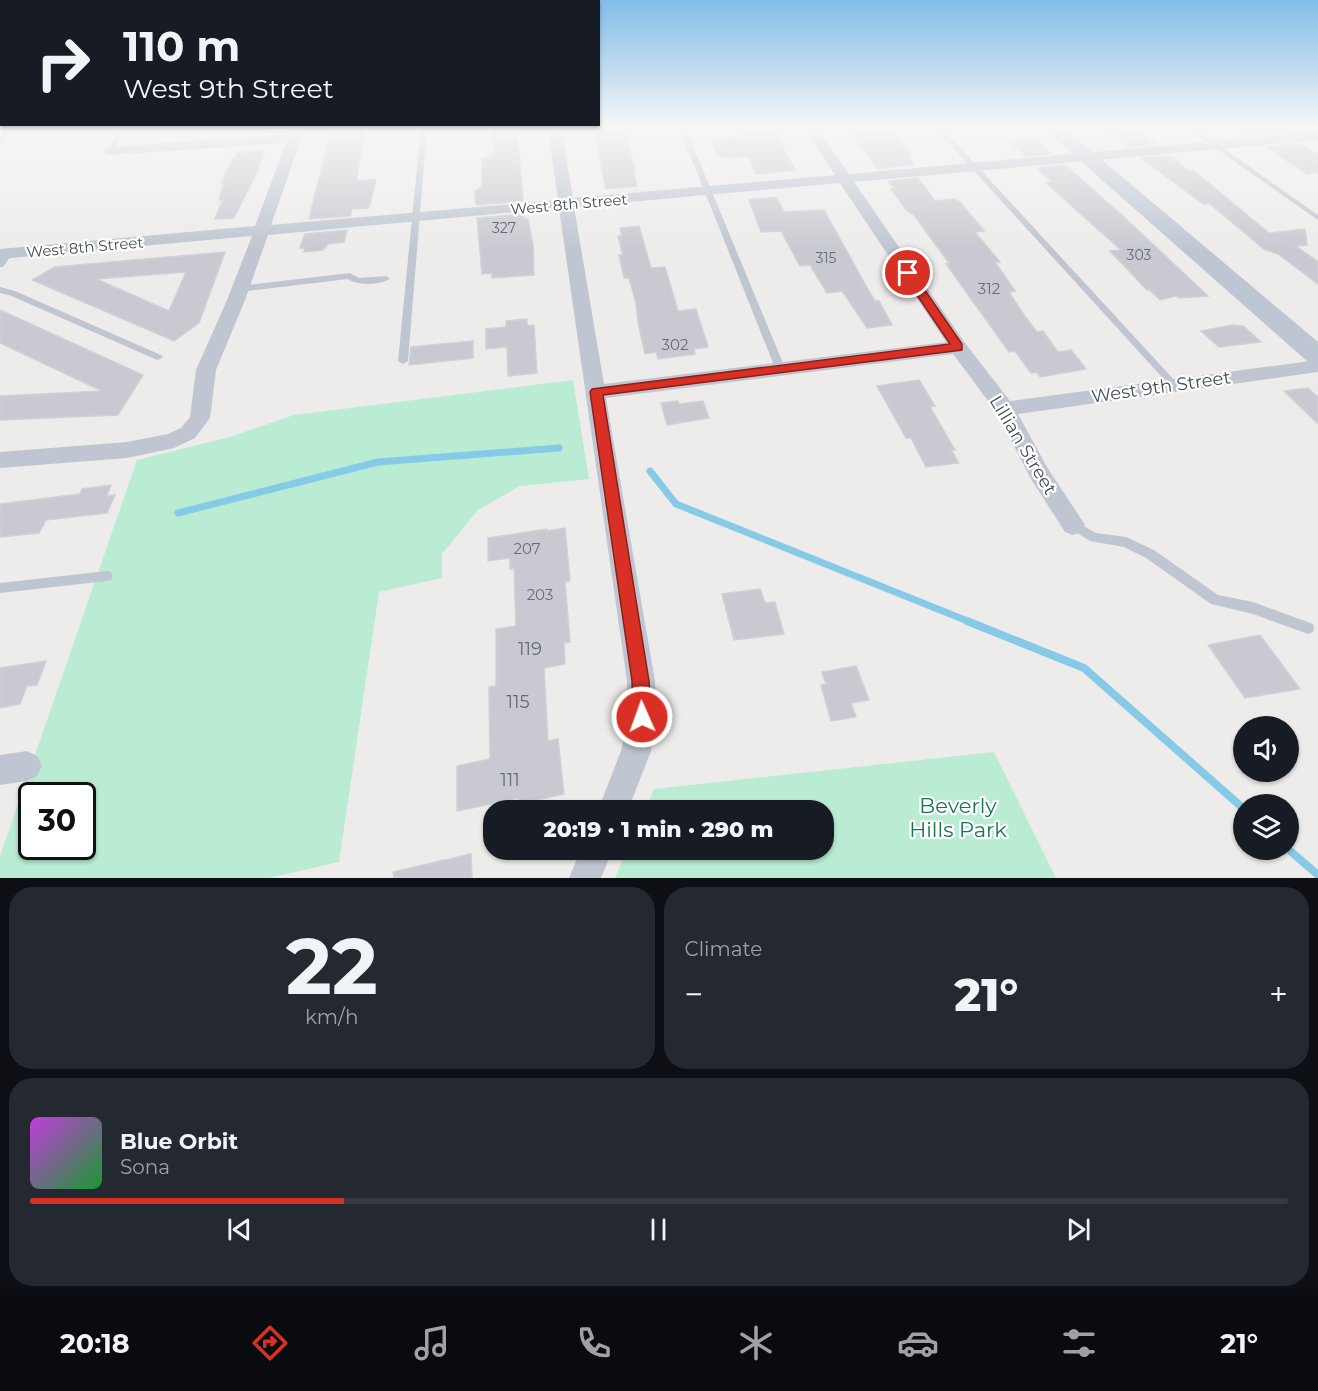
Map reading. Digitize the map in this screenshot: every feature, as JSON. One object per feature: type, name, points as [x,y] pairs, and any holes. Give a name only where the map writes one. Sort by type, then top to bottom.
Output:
[{"type":"main road","points":[[1099,168],[1318,356]]},
{"type":"main road","points":[[1125,168],[1318,330]]},
{"type":"street","points":[[0,460],[81,455],[170,442],[187,434],[198,423],[204,409],[205,372],[240,289],[284,168]]},
{"type":"street","points":[[560,168],[641,690],[642,717],[636,751],[617,800]]},
{"type":"street","name":"Lillian Street","points":[[837,168],[958,347],[1005,410],[1039,473],[1073,525]]},
{"type":"street","name":"West 8th Street","points":[[3,257],[975,168]]},
{"type":"street","points":[[596,392],[958,347]]},
{"type":"street","name":"West 9th Street","points":[[1005,410],[1318,366]]},
{"type":"street","points":[[585,878],[592,860]]},
{"type":"lane","points":[[403,362],[420,168]]},
{"type":"lane","points":[[698,168],[780,368]]},
{"type":"lane","points":[[975,168],[1174,385]]},
{"type":"lane","points":[[1247,168],[1318,218]]},
{"type":"lane","points":[[240,289],[350,276],[357,281],[386,279]]},
{"type":"lane","points":[[0,290],[12,293],[158,357]]},
{"type":"lane","points":[[1073,525],[1094,538],[1125,542],[1150,554],[1215,600],[1253,608],[1308,628]]},
{"type":"lane","points":[[0,588],[107,576]]},
{"type":"green space","points":[[573,380],[589,479],[520,486],[478,510],[442,554],[442,578],[379,592],[339,862],[269,878],[0,878],[0,856],[18,804],[18,860],[96,860],[96,782],[26,782],[137,460],[230,437],[294,415]]},
{"type":"green space","name":"Beverly Hills Park","points":[[994,752],[1056,878],[615,878],[623,860],[834,860],[834,800],[649,800],[654,789]]},
{"type":"building","points":[[228,168],[258,168],[234,218],[215,219],[223,199],[219,200],[224,183],[221,184]]},
{"type":"building","points":[[322,168],[358,168],[356,181],[376,179],[369,208],[352,209],[350,216],[309,219]]},
{"type":"building","points":[[482,168],[520,168],[523,201],[476,205],[475,191],[482,188]]},
{"type":"building","points":[[602,168],[634,168],[637,186],[606,189]]},
{"type":"building","points":[[754,168],[794,168],[795,170],[756,174]]},
{"type":"building","points":[[1037,168],[1068,168],[1208,296],[1179,298],[1176,296],[1160,300],[1150,290],[1147,290],[1110,251],[1121,250],[1046,183],[1052,182]]},
{"type":"building","points":[[1155,168],[1186,168],[1191,172],[1193,170],[1269,233],[1305,229],[1307,245],[1296,246],[1318,262],[1318,284],[1278,254],[1264,249],[1210,204],[1203,204]]},
{"type":"building","points":[[1298,168],[1318,168],[1318,172],[1307,174]]},
{"type":"building","points":[[918,178],[935,201],[954,199],[960,202],[984,231],[975,232],[1000,262],[995,262],[1015,291],[1009,292],[1024,315],[1037,332],[1043,331],[1058,352],[1071,350],[1086,369],[1040,377],[1037,372],[1031,373],[1015,351],[1009,352],[946,264],[949,263],[914,215],[907,211],[888,181]]},
{"type":"building","points":[[776,197],[784,212],[824,210],[875,301],[879,301],[892,325],[867,328],[842,291],[827,293],[810,265],[800,266],[781,231],[761,232],[749,200]]},
{"type":"building","points":[[524,214],[524,219],[528,219],[533,245],[534,275],[492,278],[492,273],[482,274],[477,218]]},
{"type":"building","points":[[639,226],[651,268],[665,267],[678,311],[696,309],[708,347],[694,349],[695,354],[658,359],[656,352],[645,354],[636,303],[629,278],[624,278],[619,255],[623,255],[618,236],[622,236],[620,228]]},
{"type":"building","points":[[347,230],[344,242],[328,244],[323,250],[304,252],[305,248],[300,248],[305,234]]},
{"type":"building","points":[[225,252],[199,323],[174,341],[32,280],[55,267]],"holes":[[[186,272],[169,311],[96,279]]]},
{"type":"building","points":[[0,310],[143,375],[118,415],[0,420],[0,396],[102,391],[0,343]]},
{"type":"building","points":[[527,319],[527,326],[534,325],[537,373],[508,376],[507,347],[486,349],[486,329],[506,327],[506,321]]},
{"type":"building","points":[[1232,325],[1243,326],[1261,342],[1219,347],[1201,331]]},
{"type":"building","points":[[473,341],[473,358],[409,365],[411,347]]},
{"type":"building","points":[[919,380],[935,406],[930,407],[955,450],[951,450],[959,463],[926,467],[911,438],[906,438],[877,386]]},
{"type":"building","points":[[1308,388],[1318,397],[1318,424],[1284,391]]},
{"type":"building","points":[[678,401],[679,404],[703,401],[709,418],[667,425],[661,403]]},
{"type":"building","points":[[111,485],[107,496],[115,495],[107,513],[46,520],[39,533],[0,537],[0,504],[80,494],[82,489]]},
{"type":"building","points":[[565,528],[570,581],[565,582],[570,642],[564,643],[565,664],[544,668],[548,741],[558,739],[564,794],[537,800],[519,800],[519,798],[483,800],[483,806],[457,811],[457,766],[490,759],[489,687],[496,686],[496,629],[516,626],[514,568],[510,569],[510,558],[488,561],[488,538],[547,529],[547,531]]},
{"type":"building","points":[[760,589],[765,603],[775,602],[784,634],[734,640],[722,594]]},
{"type":"building","points":[[1260,635],[1300,689],[1245,698],[1208,645]]},
{"type":"building","points":[[46,661],[37,685],[27,686],[20,704],[0,708],[0,668]]},
{"type":"building","points":[[856,666],[869,700],[851,703],[856,717],[831,721],[821,685],[826,684],[822,672]]},
{"type":"building","points":[[471,854],[472,878],[394,878],[393,872]]},
{"type":"waterway","points":[[178,513],[378,462],[559,448]]},
{"type":"waterway","points":[[650,471],[676,504],[970,622]]},
{"type":"waterway","points":[[967,621],[1084,668],[1233,799]]},
{"type":"waterway","points":[[1299,859],[1318,875]]},
{"type":"route","points":[[642,717],[640,681],[596,392],[958,347],[908,273]]}]
